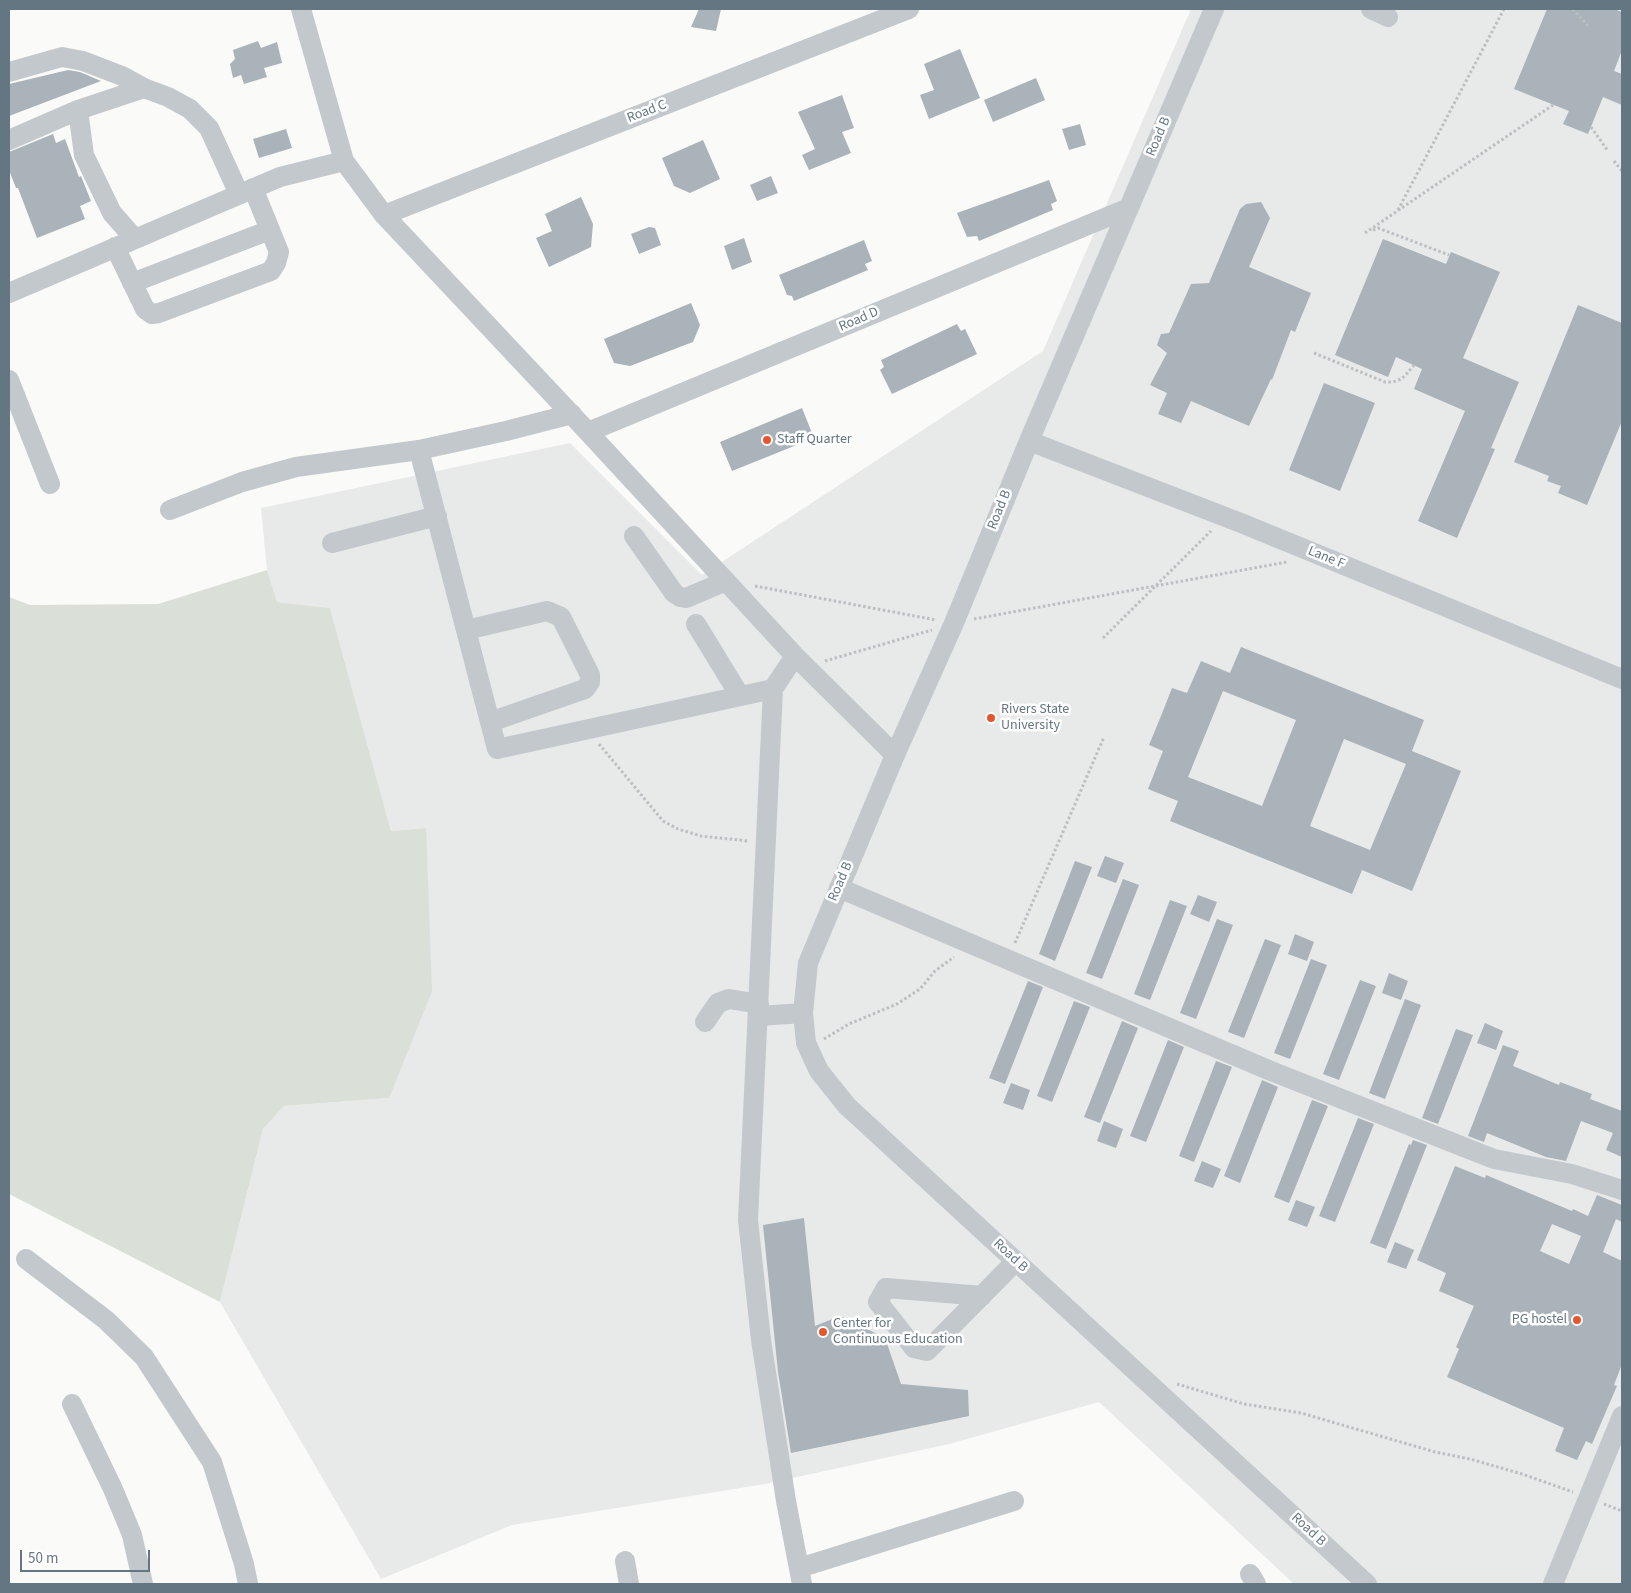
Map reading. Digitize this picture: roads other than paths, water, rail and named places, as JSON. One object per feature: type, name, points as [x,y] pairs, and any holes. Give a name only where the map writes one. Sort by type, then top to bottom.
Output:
[{"type":"street","points":[[301,9],[344,162],[384,215],[801,661],[895,755]]},
{"type":"street","name":"Road C","points":[[384,215],[909,9]]},
{"type":"street","name":"Road B","points":[[1214,9],[1029,441],[954,623],[838,888],[808,963],[803,1013],[808,1048],[819,1071],[847,1106],[1367,1584]]},
{"type":"street","points":[[9,72],[62,57],[84,60],[168,97],[190,109],[209,128],[270,230],[279,252],[276,263],[271,271],[152,314],[145,309],[115,248]]},
{"type":"street","points":[[9,140],[78,110],[144,88]]},
{"type":"street","points":[[78,110],[84,155],[112,213],[135,239]]},
{"type":"street","points":[[9,293],[280,177],[344,162]]},
{"type":"street","name":"Road D","points":[[588,432],[1129,208]]},
{"type":"street","points":[[132,283],[270,230]]},
{"type":"street","points":[[10,385],[50,484]]},
{"type":"street","points":[[170,510],[242,482],[296,467],[419,450],[572,414]]},
{"type":"street","name":"Lane F","points":[[1029,441],[1224,517],[1622,679]]},
{"type":"street","points":[[419,450],[497,749],[773,689],[801,661]]},
{"type":"street","points":[[332,543],[437,516]]},
{"type":"street","points":[[634,536],[674,593],[680,597],[686,598],[726,581]]},
{"type":"street","points":[[466,630],[547,611],[561,617],[590,675],[590,682],[585,688],[490,722]]},
{"type":"street","points":[[696,624],[740,696]]},
{"type":"street","points":[[773,689],[748,1220],[761,1340],[786,1501],[800,1576],[1014,1501]]},
{"type":"street","points":[[838,888],[1270,1071],[1494,1159],[1572,1174],[1622,1190]]},
{"type":"street","points":[[705,1022],[718,1003],[730,999],[759,1010],[803,1013]]},
{"type":"street","points":[[26,1259],[106,1320],[144,1357],[212,1462],[244,1564],[248,1584]]},
{"type":"street","points":[[982,1296],[886,1288],[878,1302],[914,1348],[927,1351],[982,1296],[1016,1262]]},
{"type":"street","points":[[72,1404],[113,1489],[132,1535],[143,1584]]},
{"type":"street","points":[[1554,1584],[1622,1416]]},
{"type":"street","points":[[625,1561],[629,1584]]},
{"type":"place","name":"Staff Quarter","points":[[767,440]]},
{"type":"place","name":"Rivers State University","points":[[991,718]]},
{"type":"place","name":"PG hostel","points":[[1577,1320]]},
{"type":"place","name":"Center for Continuous Education","points":[[823,1332]]}]
